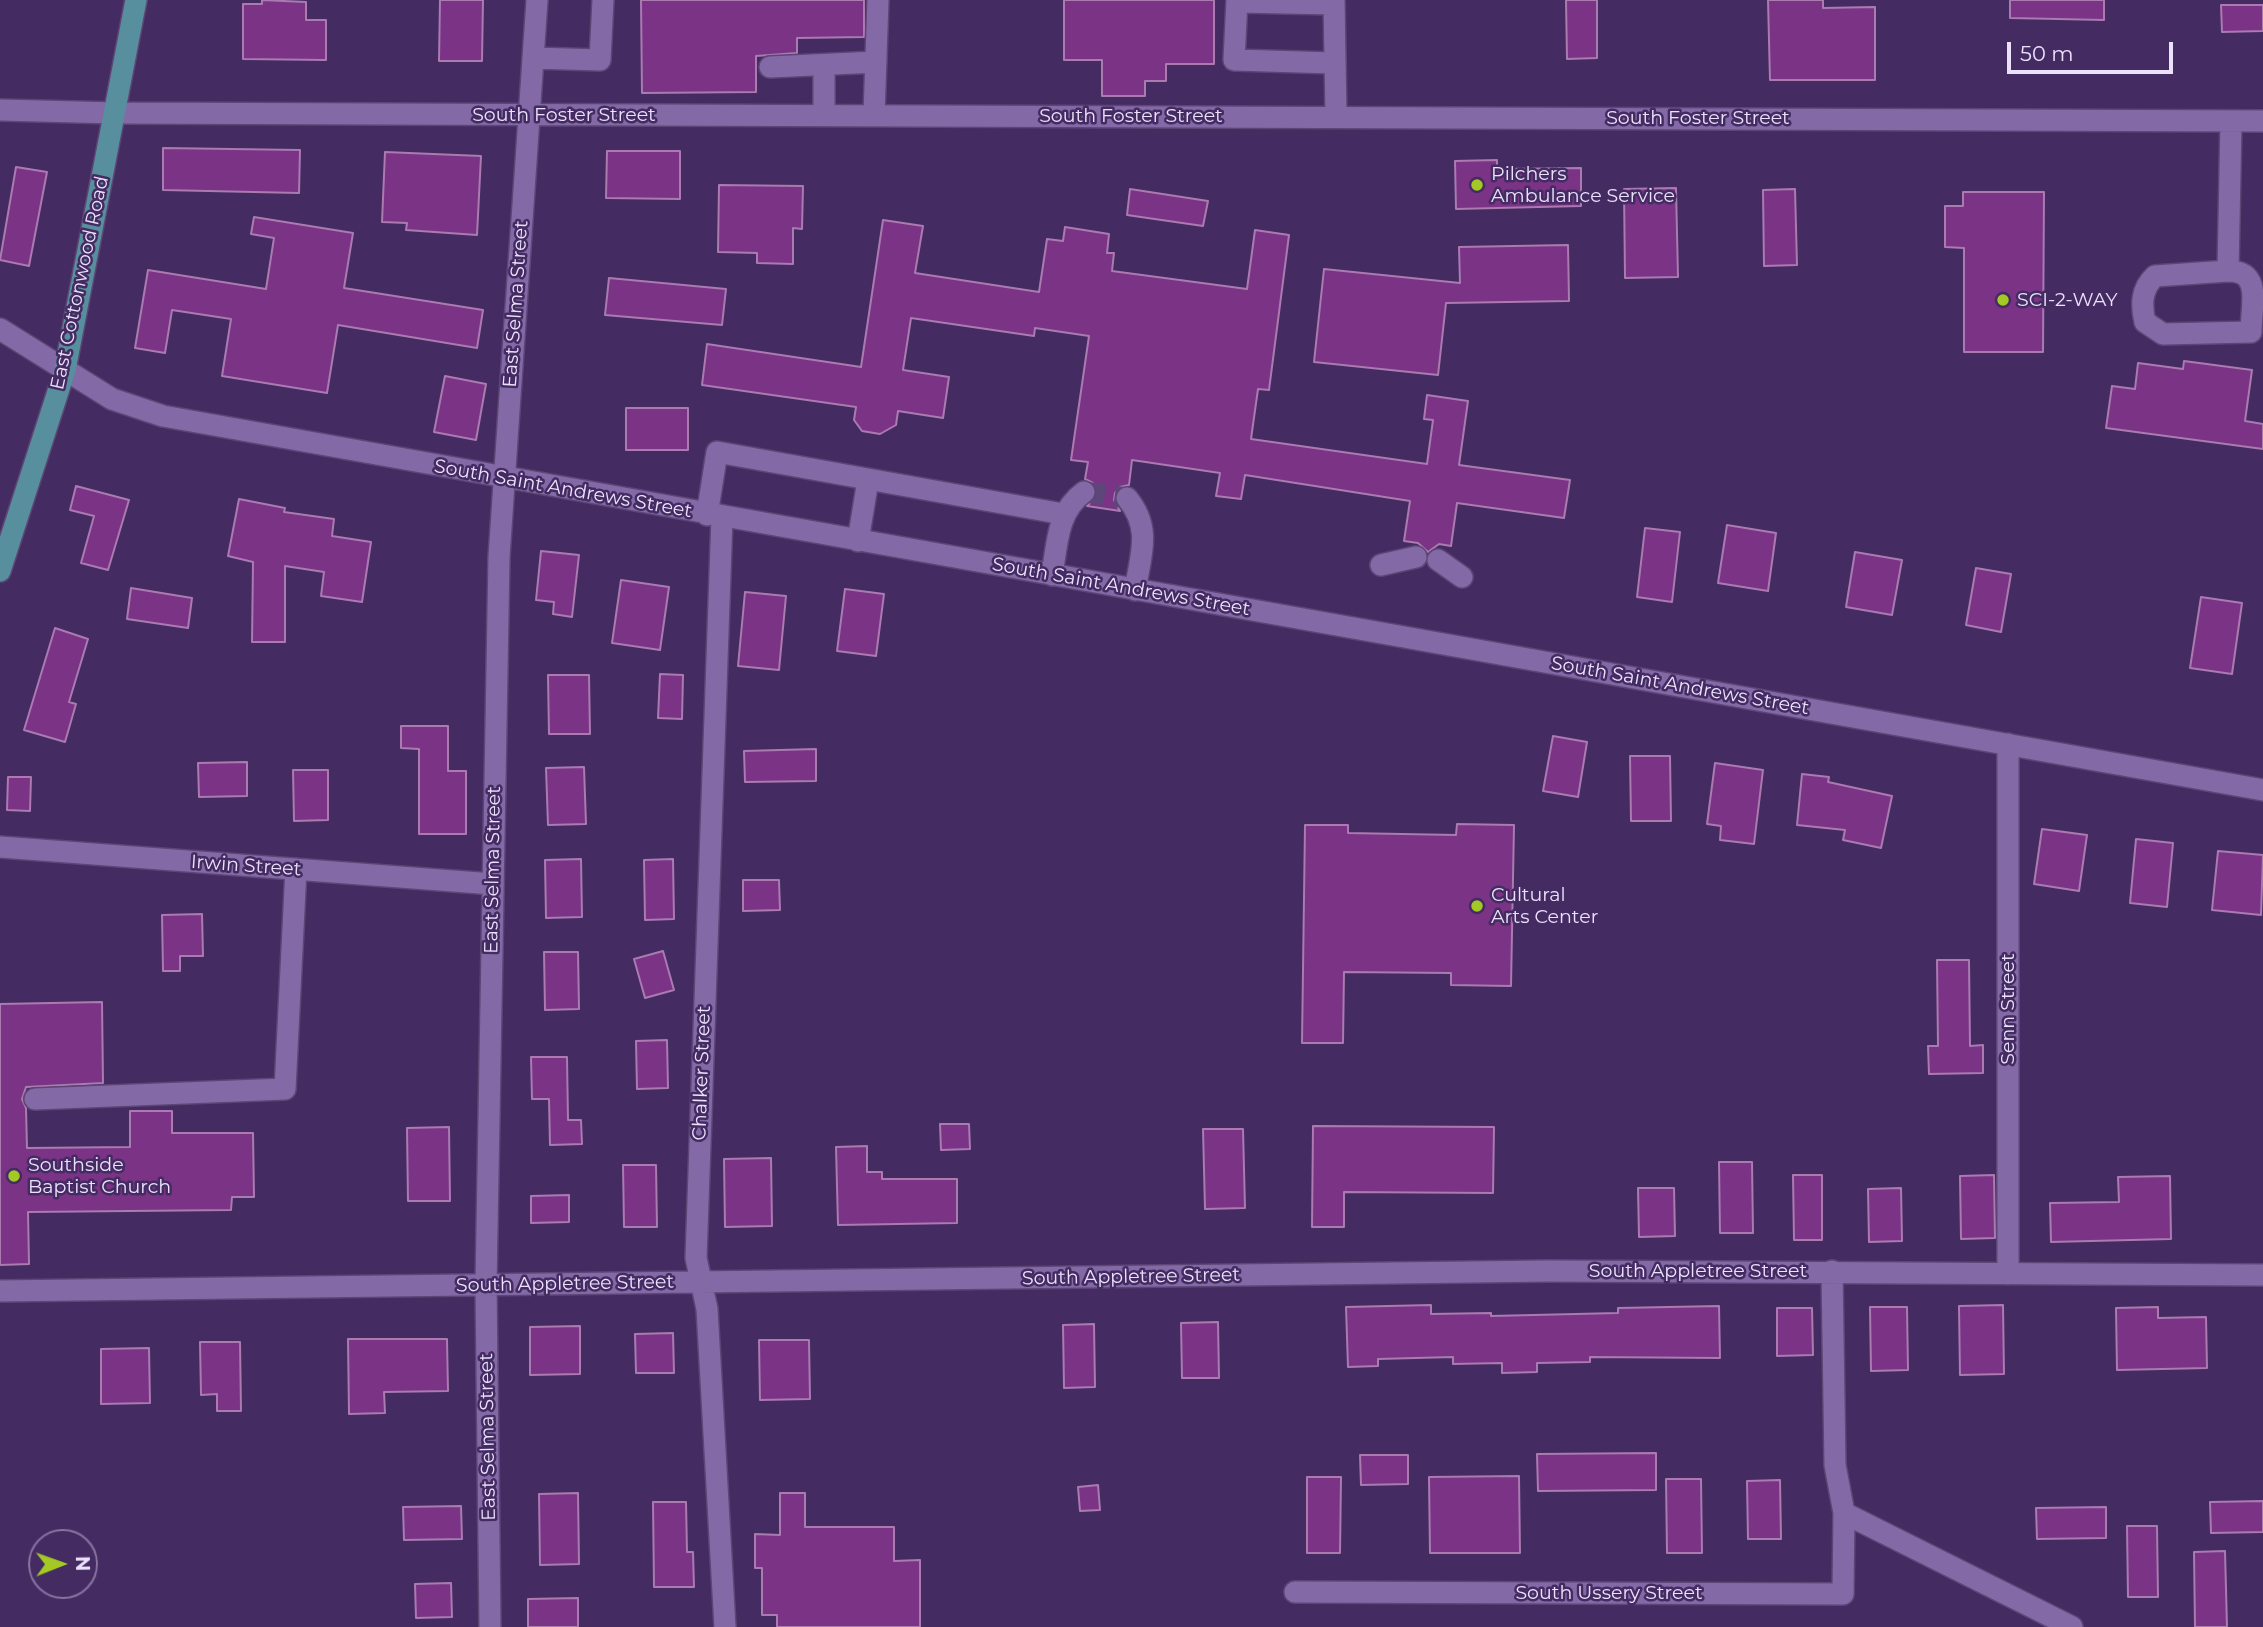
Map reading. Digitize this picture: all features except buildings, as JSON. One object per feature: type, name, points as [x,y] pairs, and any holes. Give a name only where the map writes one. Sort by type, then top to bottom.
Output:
[{"type":"main road","name":"East Cottonwood Road","points":[[0,571],[65,370],[136,0]]},
{"type":"street","name":"East Selma Street","points":[[490,1627],[486,1285],[499,558],[537,0]]},
{"type":"street","points":[[533,58],[600,60],[603,0]]},
{"type":"street","points":[[874,115],[878,0]]},
{"type":"street","points":[[1334,63],[1234,60],[1237,1],[1334,2],[1336,117]]},
{"type":"street","points":[[770,67],[876,62]]},
{"type":"street","points":[[824,65],[824,115]]},
{"type":"street","name":"South Foster Street","points":[[0,110],[116,113],[2263,121]]},
{"type":"street","points":[[2228,271],[2231,121]]},
{"type":"street","points":[[2228,271],[2242,271],[2249,277],[2257,340],[2163,334],[2145,322],[2142,310],[2143,290],[2155,276],[2228,271]]},
{"type":"street","name":"South Saint Andrews Street","points":[[0,329],[113,399],[163,416],[504,479],[2263,790]]},
{"type":"street","name":"Chalker Street","points":[[725,1627],[707,1310],[696,1258],[717,452],[868,480]]},
{"type":"street","points":[[858,541],[868,480],[1063,514]]},
{"type":"street","points":[[1052,575],[1063,514],[1073,500],[1084,492]]},
{"type":"street","points":[[1127,498],[1140,513],[1144,531],[1135,590]]},
{"type":"street","points":[[1381,565],[1427,558],[1462,577]]},
{"type":"street","name":"Senn Street","points":[[2008,744],[2008,1274]]},
{"type":"street","name":"Irwin Street","points":[[0,847],[493,884]]},
{"type":"street","points":[[35,1099],[285,1089],[296,869]]},
{"type":"street","name":"South Appletree Street","points":[[0,1290],[1548,1271],[2263,1275]]},
{"type":"street","name":"South Ussery Street","points":[[1295,1592],[1843,1594],[1844,1513],[1835,1465],[1832,1271]]},
{"type":"street","points":[[1844,1513],[2072,1627]]},
{"type":"tunnel","points":[[1084,492],[1127,498]]},
{"type":"place","name":"Pilchers Ambulance Service","points":[[1477,185]]},
{"type":"place","name":"SCI-2-WAY","points":[[2003,300]]},
{"type":"place","name":"Cultural Arts Center","points":[[1477,906]]},
{"type":"place","name":"Southside Baptist Church","points":[[14,1176]]}]
